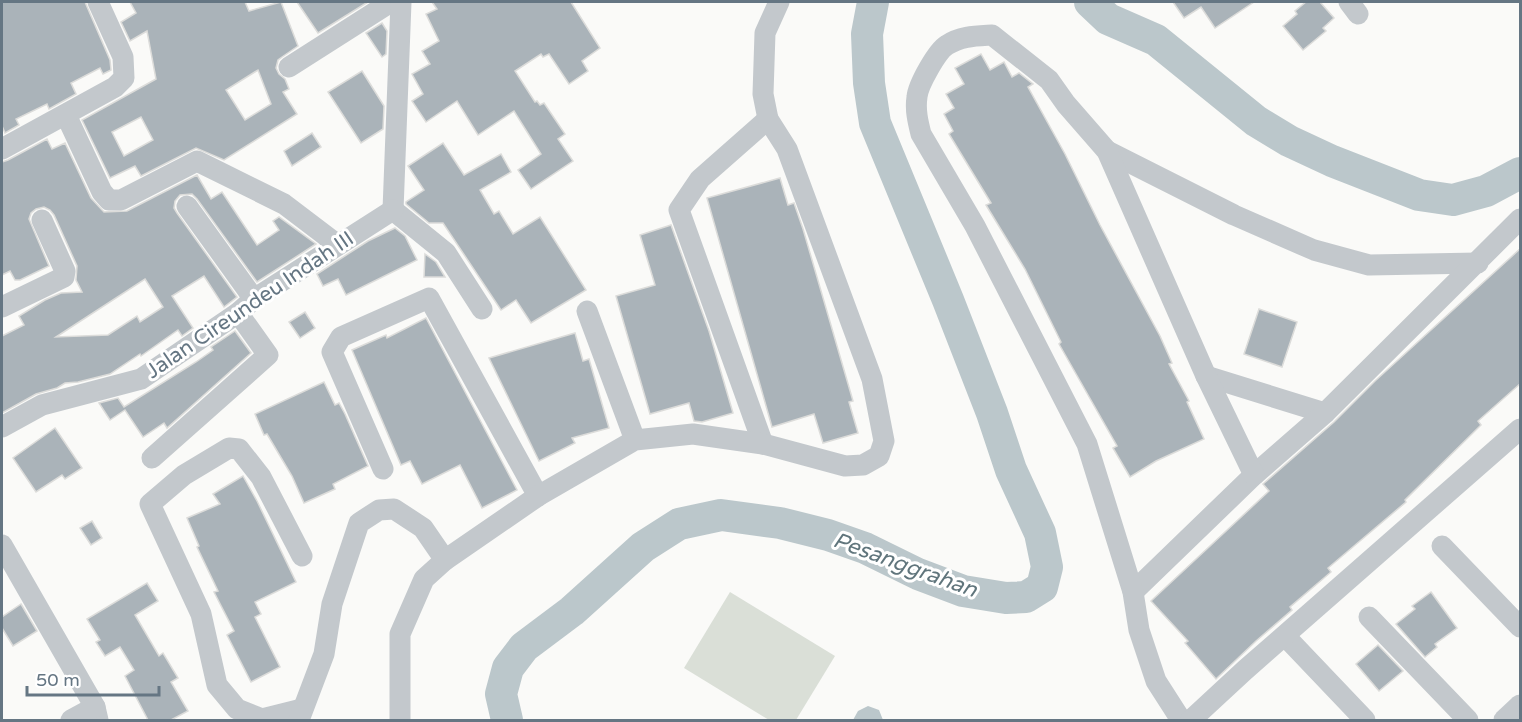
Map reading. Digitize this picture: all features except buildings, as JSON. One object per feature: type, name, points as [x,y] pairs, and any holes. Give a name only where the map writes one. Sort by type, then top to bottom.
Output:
[{"type":"street","points":[[2,149],[115,87],[124,78],[123,57],[98,2]]},
{"type":"street","points":[[290,67],[391,2]]},
{"type":"street","points":[[401,2],[393,210],[446,253],[482,309]]},
{"type":"street","points":[[400,720],[400,634],[424,579],[445,560],[538,496],[635,440],[693,434],[763,444],[845,466],[863,465],[879,456],[884,441],[872,379],[787,149],[768,119],[763,94],[765,33],[779,2]]},
{"type":"street","points":[[1181,720],[1156,681],[1139,630],[1133,592],[1087,444],[975,226],[921,134],[917,117],[917,96],[930,67],[944,46],[966,36],[992,35],[1049,80],[1066,104],[1107,151],[1206,376],[1254,475]]},
{"type":"street","points":[[66,115],[102,192],[110,200],[121,200],[197,161],[284,204],[338,245]]},
{"type":"street","points":[[763,444],[679,210],[700,179],[768,119]]},
{"type":"street","points":[[1107,151],[1234,215],[1314,250],[1370,265],[1478,263]]},
{"type":"street","points":[[152,458],[268,355],[246,306],[188,206]]},
{"type":"street","name":"Jalan Cireundeu Indah III","points":[[2,427],[42,405],[141,379],[246,306],[393,210]]},
{"type":"street","points":[[1133,592],[1254,475],[1325,413],[1521,219]]},
{"type":"street","points":[[2,307],[64,277],[65,271],[42,220]]},
{"type":"street","points":[[383,469],[332,352],[341,337],[429,298],[538,496]]},
{"type":"street","points":[[586,311],[635,440]]},
{"type":"street","points":[[1206,376],[1325,413]]},
{"type":"street","points":[[1191,720],[1521,429]]},
{"type":"street","points":[[302,556],[261,477],[239,449],[229,448],[184,475],[150,504],[201,614],[217,685],[237,710],[262,719],[301,715],[324,654],[332,604],[359,523],[379,510],[394,509],[423,528],[445,560]]},
{"type":"street","points":[[1442,546],[1521,627]]},
{"type":"street","points":[[5,559],[96,714],[71,720]]},
{"type":"street","points":[[1369,617],[1468,720]]},
{"type":"street","points":[[1285,636],[1365,720]]},
{"type":"street","points":[[1504,720],[1521,705]]},
{"type":"shaded area","points":[[730,592],[835,656],[796,720],[769,720],[684,668]]},
{"type":"shaded area","points":[[868,706],[879,710],[883,720],[853,720],[858,711]]},
{"type":"waterway","name":"Pesanggrahan","points":[[507,720],[501,694],[508,668],[524,647],[572,611],[643,547],[679,524],[721,515],[780,523],[828,535],[865,548],[918,574],[963,591],[1006,598],[1026,597],[1042,587],[1047,567],[1040,533],[1011,470],[992,413],[948,300],[875,123],[869,83],[867,34],[873,2]]},
{"type":"waterway","name":"Pesanggrahan","points":[[1090,2],[1108,19],[1156,40],[1256,121],[1289,141],[1332,161],[1419,195],[1453,200],[1486,191],[1520,173]]}]
